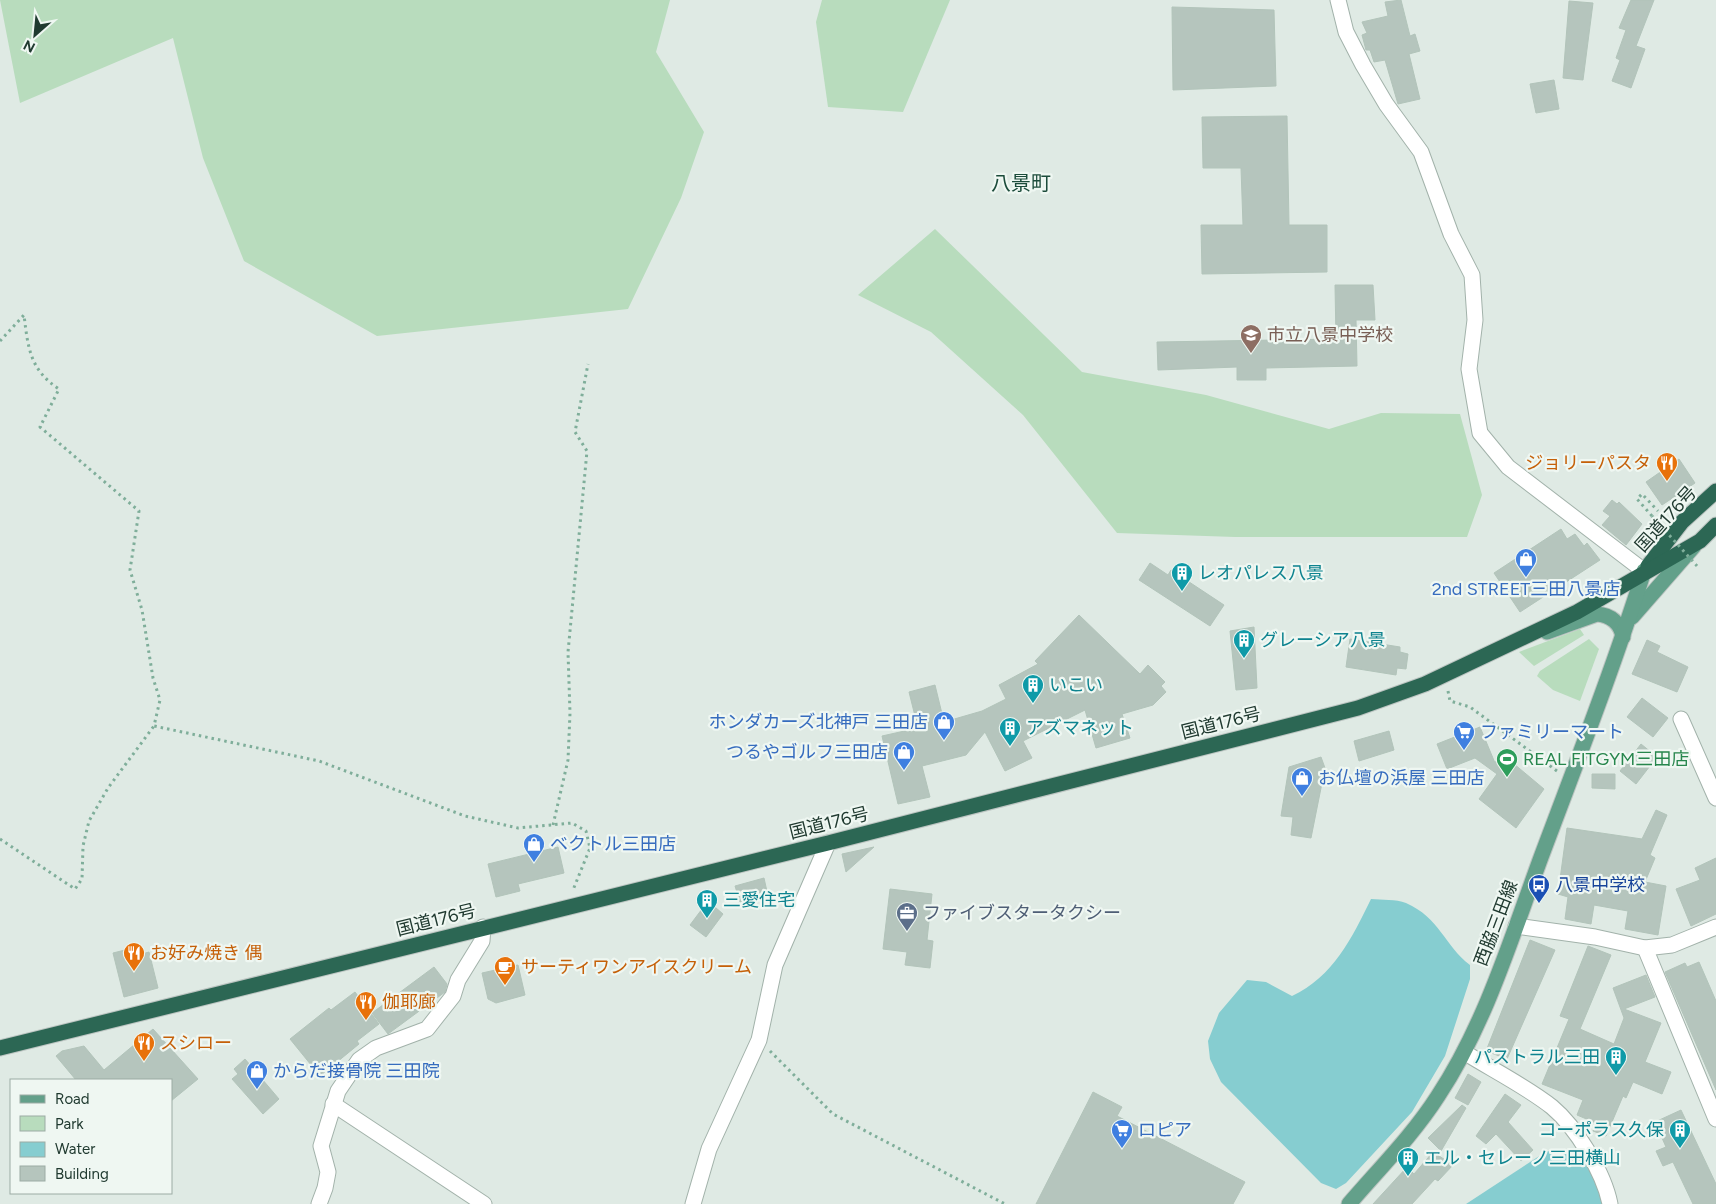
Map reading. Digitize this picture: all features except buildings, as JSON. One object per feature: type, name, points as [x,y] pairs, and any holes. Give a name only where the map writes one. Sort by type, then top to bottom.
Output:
[{"type":"highway","name":"国道176号","points":[[1644,571],[1682,522],[1716,491]]},
{"type":"highway","name":"国道176号","points":[[0,1048],[828,843],[1358,708],[1425,684],[1577,612],[1644,571],[1700,541],[1716,525]]},
{"type":"main road","name":"西脇三田線","points":[[1624,632],[1658,587],[1700,541]]},
{"type":"main road","name":"西脇三田線","points":[[1349,1204],[1413,1130],[1438,1096],[1464,1052],[1516,926],[1624,632],[1644,571]]},
{"type":"main road","points":[[1514,642],[1596,614],[1605,615],[1617,623],[1624,632]]},
{"type":"street","points":[[1338,0],[1346,32],[1363,65],[1386,104],[1421,152],[1452,234],[1472,275],[1475,320],[1469,369],[1480,433],[1508,467],[1644,571]]},
{"type":"street","points":[[1681,719],[1716,798]]},
{"type":"street","points":[[693,1204],[709,1149],[759,1040],[775,965],[828,843]]},
{"type":"street","points":[[1516,926],[1595,937],[1645,948],[1672,945],[1716,927]]},
{"type":"street","points":[[319,1204],[328,1172],[321,1146],[338,1091],[359,1060],[376,1048],[427,1029],[453,996],[458,980],[482,941],[483,927]]},
{"type":"street","points":[[1645,948],[1716,1119]]},
{"type":"street","points":[[1464,1052],[1552,1107],[1583,1144],[1608,1192],[1610,1204]]},
{"type":"street","points":[[333,1104],[484,1204]]},
{"type":"path","points":[[0,341],[24,315],[29,353],[44,379],[59,389],[40,427],[139,511],[130,570],[142,610],[153,678],[160,700],[154,726],[108,788],[89,821],[83,846],[82,879],[75,889],[0,839]]},
{"type":"path","points":[[553,825],[568,760],[570,713],[568,652],[587,451],[575,432],[588,364]]},
{"type":"path","points":[[1658,511],[1642,494],[1637,499],[1697,566]]},
{"type":"path","points":[[1446,688],[1450,701],[1470,707],[1560,773]]},
{"type":"path","points":[[154,726],[319,761],[465,816],[488,822],[518,828],[572,823],[586,830],[590,848],[566,907]]},
{"type":"path","points":[[759,1040],[833,1114],[1005,1204]]},
{"type":"green space","points":[[0,0],[670,0],[656,52],[704,132],[681,198],[628,309],[377,336],[244,261],[203,158],[173,38],[20,103]]},
{"type":"green space","points":[[822,0],[950,0],[903,112],[828,107],[816,22]]},
{"type":"green space","points":[[935,229],[1082,372],[1206,395],[1329,429],[1381,413],[1460,414],[1482,495],[1467,537],[1235,537],[1117,533],[1023,415],[931,332],[858,295]]},
{"type":"green space","points":[[1580,629],[1584,635],[1534,666],[1519,652]]},
{"type":"green space","points":[[1589,639],[1599,649],[1580,701],[1553,690],[1537,676],[1540,671]]},
{"type":"water","points":[[1371,899],[1393,900],[1406,903],[1427,916],[1470,965],[1470,979],[1445,1056],[1412,1112],[1346,1183],[1336,1189],[1321,1183],[1221,1082],[1210,1059],[1208,1041],[1219,1013],[1247,980],[1266,982],[1292,996],[1319,978],[1340,955]]},
{"type":"water","points":[[1547,1151],[1570,1155],[1586,1164],[1596,1180],[1602,1204],[1466,1204]]},
{"type":"place","name":"市立八景中学校","points":[[1251,354]]},
{"type":"place","name":"ジョリーパスタ","points":[[1667,482]]},
{"type":"place","name":"2nd STREET三田八景店","points":[[1526,578]]},
{"type":"place","name":"レオパレス八景","points":[[1182,592]]},
{"type":"place","name":"グレーシア八景","points":[[1244,659]]},
{"type":"place","name":"いこい","points":[[1033,704]]},
{"type":"place","name":"ホンダカーズ北神戸 三田店","points":[[944,741]]},
{"type":"place","name":"アズマネット","points":[[1010,747]]},
{"type":"place","name":"ファミリーマート","points":[[1464,751]]},
{"type":"place","name":"つるやゴルフ三田店","points":[[904,771]]},
{"type":"place","name":"REAL FITGYM三田店","points":[[1507,778]]},
{"type":"place","name":"お仏壇の浜屋 三田店","points":[[1302,797]]},
{"type":"place","name":"ベクトル三田店","points":[[534,863]]},
{"type":"place","name":"八景中学校","points":[[1539,904]]},
{"type":"place","name":"三愛住宅","points":[[707,919]]},
{"type":"place","name":"ファイブスタータクシー","points":[[907,932]]},
{"type":"place","name":"お好み焼き 偶","points":[[134,972]]},
{"type":"place","name":"サーティワンアイスクリーム","points":[[505,986]]},
{"type":"place","name":"伽耶廊","points":[[366,1021]]},
{"type":"place","name":"スシロー","points":[[144,1062]]},
{"type":"place","name":"パストラル三田","points":[[1616,1076]]},
{"type":"place","name":"からだ接骨院 三田院","points":[[257,1090]]},
{"type":"place","name":"ロピア","points":[[1122,1149]]},
{"type":"place","name":"コーポラス久保","points":[[1680,1149]]},
{"type":"place","name":"エル・セレーノ三田横山","points":[[1408,1177]]},
{"type":"district","name":"八景町","points":[[1021,183]]}]
